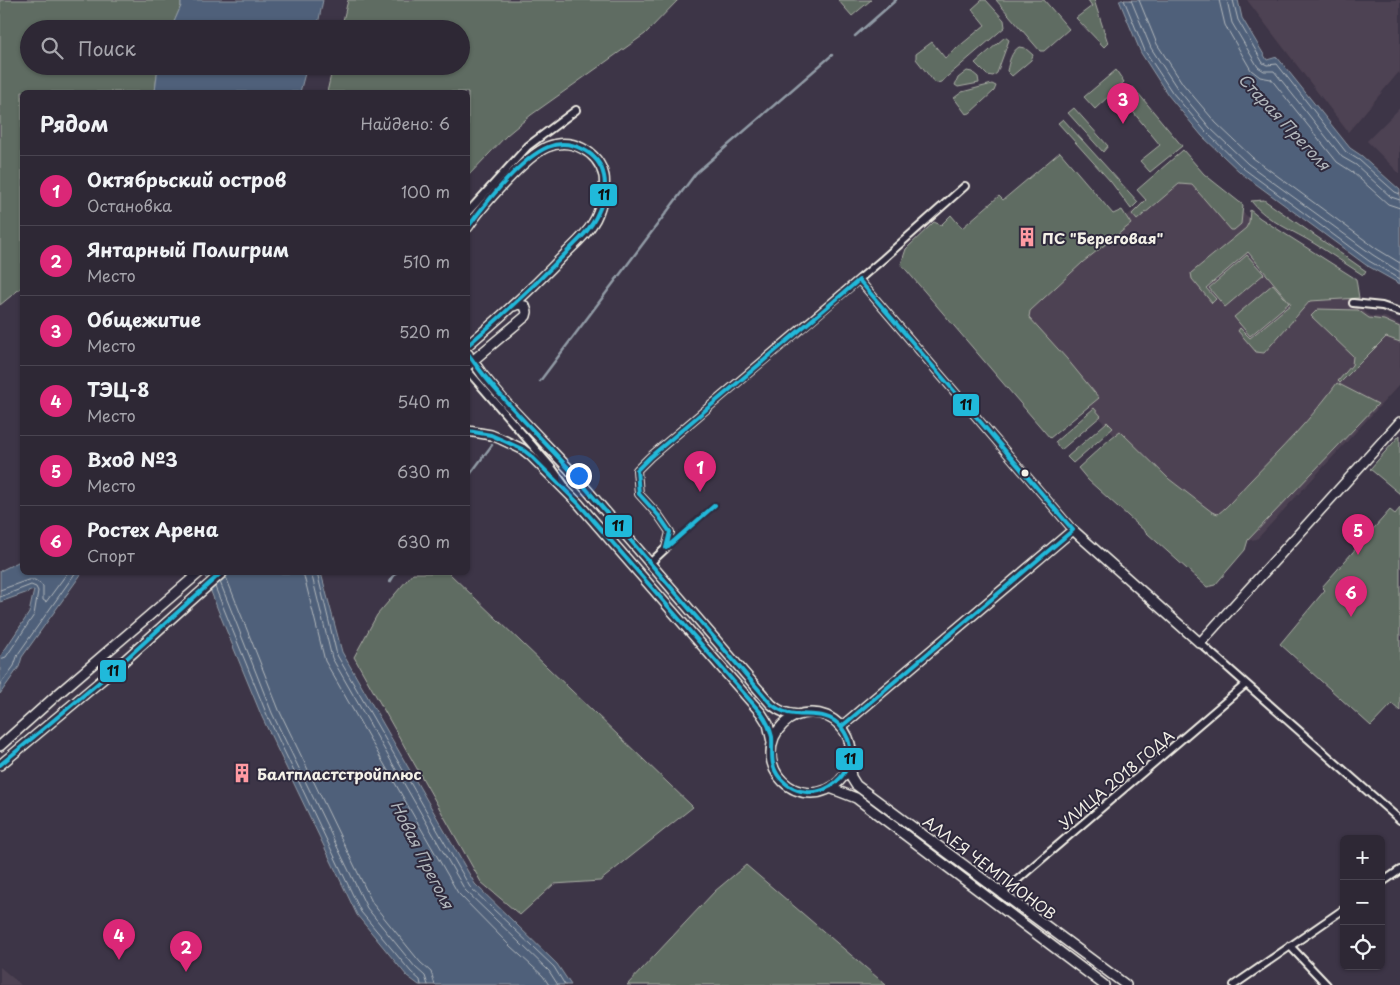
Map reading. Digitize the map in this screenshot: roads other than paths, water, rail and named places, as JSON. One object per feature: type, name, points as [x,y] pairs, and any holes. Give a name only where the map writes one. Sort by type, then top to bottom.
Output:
[{"type":"main road","points":[[470,225],[492,197],[529,159],[544,148],[560,144],[574,145],[590,153],[599,164],[604,176],[604,188],[594,223],[514,306],[470,343]]},
{"type":"main road","points":[[470,363],[526,316],[525,306],[518,304],[514,306]]},
{"type":"main road","points":[[470,357],[508,405],[569,469],[771,704],[786,714],[799,715]]},
{"type":"main road","points":[[772,742],[785,723],[806,713],[822,715],[836,722],[841,727],[1073,530],[1200,643],[1400,422]]},
{"type":"main road","points":[[472,431],[496,437],[531,456],[578,503],[761,713],[768,724],[772,742],[773,765],[780,779],[792,789],[808,793],[823,791],[842,778],[849,764]]},
{"type":"main road","points":[[0,746],[197,575]]},
{"type":"main road","points":[[0,765],[70,707],[220,575]]},
{"type":"main road","name":"АЛЛЕЯ ЧЕМПИОНОВ","points":[[841,727],[849,741],[851,778],[856,785],[1126,985]]},
{"type":"main road","name":"АЛЛЕЯ ЧЕМПИОНОВ","points":[[830,788],[856,798],[1104,985]]},
{"type":"street","points":[[470,210],[528,146],[576,110]]},
{"type":"street","points":[[649,564],[666,548],[670,532],[659,516],[639,494],[637,470],[859,280],[965,186]]},
{"type":"street","points":[[859,280],[1073,530]]},
{"type":"street","points":[[1353,303],[1382,306],[1400,312]]},
{"type":"street","points":[[470,372],[552,468],[578,503]]},
{"type":"street","points":[[1200,643],[1400,820]]},
{"type":"street","name":"УЛИЦА 2018 ГОДА","points":[[1002,893],[1246,684]]},
{"type":"street","points":[[1385,880],[1400,870]]},
{"type":"street","points":[[1234,985],[1340,912]]},
{"type":"street","points":[[1290,946],[1327,985]]},
{"type":"water","points":[[181,0],[323,0],[319,20],[175,20],[181,6]]},
{"type":"water","name":"Старая Преголя","points":[[1119,0],[1238,0],[1242,18],[1267,60],[1277,57],[1350,148],[1362,156],[1400,190],[1400,284],[1366,265],[1241,173],[1202,136],[1168,95],[1141,53]]},
{"type":"water","points":[[157,75],[305,75],[301,90],[155,90]]},
{"type":"water","points":[[20,561],[20,575],[81,575],[22,657],[19,667],[0,694],[0,657],[29,613],[34,590],[0,602],[0,571]]},
{"type":"water","name":"Новая Преголя","points":[[205,575],[322,575],[342,652],[475,884],[557,964],[571,985],[419,985],[407,976],[357,915],[262,717]]},
{"type":"waterway","points":[[855,36],[896,0]]},
{"type":"waterway","points":[[540,381],[696,173],[832,55]]},
{"type":"waterway","points":[[470,474],[492,445]]},
{"type":"waterway","points":[[390,582],[394,575]]},
{"type":"place","name":"Общежитие","points":[[1123,124]]},
{"type":"place","name":"ПС \"Береговая\"","points":[[1027,237]]},
{"type":"place","name":"Октябрьский остров","points":[[700,492]]},
{"type":"place","name":"Вход №3","points":[[1358,555]]},
{"type":"place","name":"Ростех Арена","points":[[1351,617]]},
{"type":"place","name":"Балтпластстройплюс","points":[[242,773]]},
{"type":"place","name":"ТЭЦ-8","points":[[119,960]]},
{"type":"place","name":"Янтарный Полигрим","points":[[186,972]]}]
